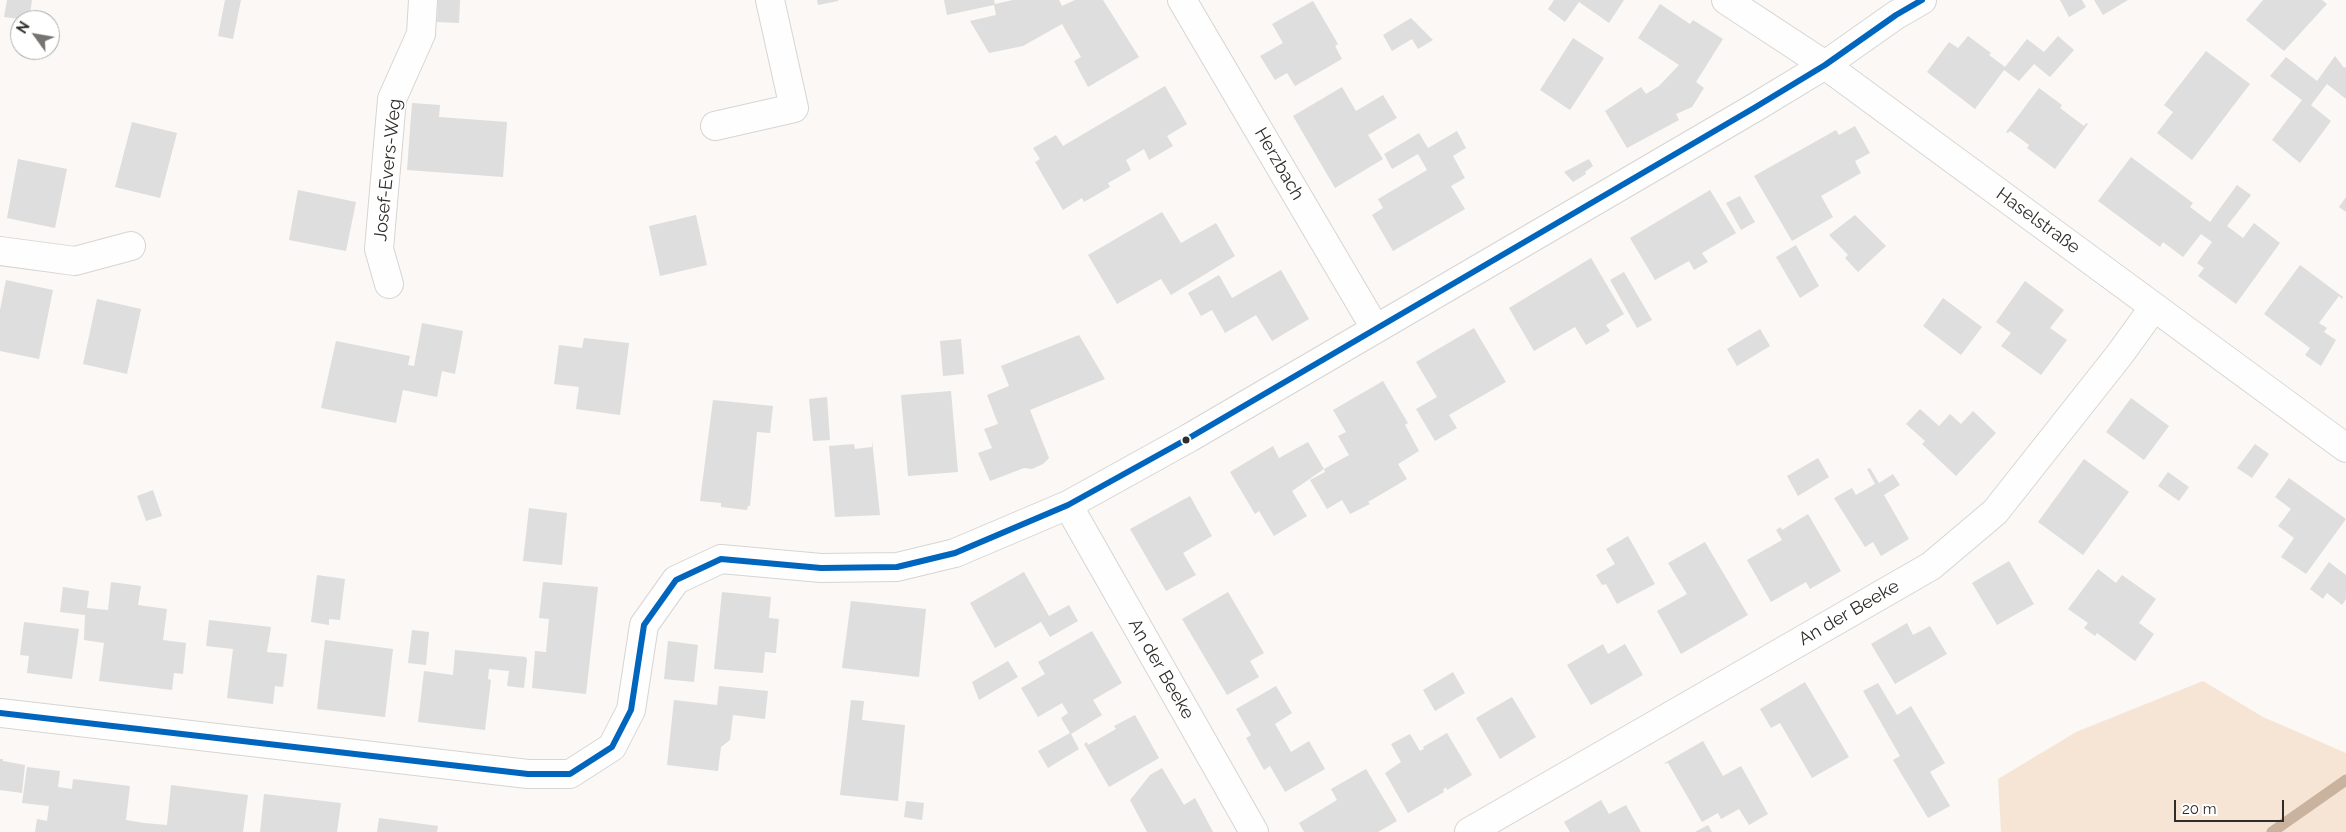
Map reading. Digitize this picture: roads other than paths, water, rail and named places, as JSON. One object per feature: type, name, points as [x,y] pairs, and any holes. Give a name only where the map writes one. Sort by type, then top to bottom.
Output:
[{"type":"street","name":"Josef-Evers-Weg","points":[[389,284],[379,249],[392,99],[422,34],[423,0]]},
{"type":"street","points":[[715,126],[794,108],[770,0]]},
{"type":"street","name":"Herzbach","points":[[1182,0],[1375,328]]},
{"type":"street","name":"Haselstraße","points":[[1726,0],[1825,65],[2346,448]]},
{"type":"street","points":[[0,713],[528,774],[570,774],[612,747],[631,710],[644,626],[676,580],[721,559],[821,568],[897,567],[955,553],[1068,506],[1189,438],[1754,108],[1825,65],[1896,15],[1922,0]]},
{"type":"street","points":[[0,250],[75,261],[131,246]]},
{"type":"street","name":"An der Beeke","points":[[1469,832],[1931,566],[1996,512],[2120,354],[2154,307]]},
{"type":"street","name":"An der Beeke","points":[[1068,506],[1254,832]]},
{"type":"waterway","name":"Herzbach","points":[[2272,832],[2346,780]]}]
